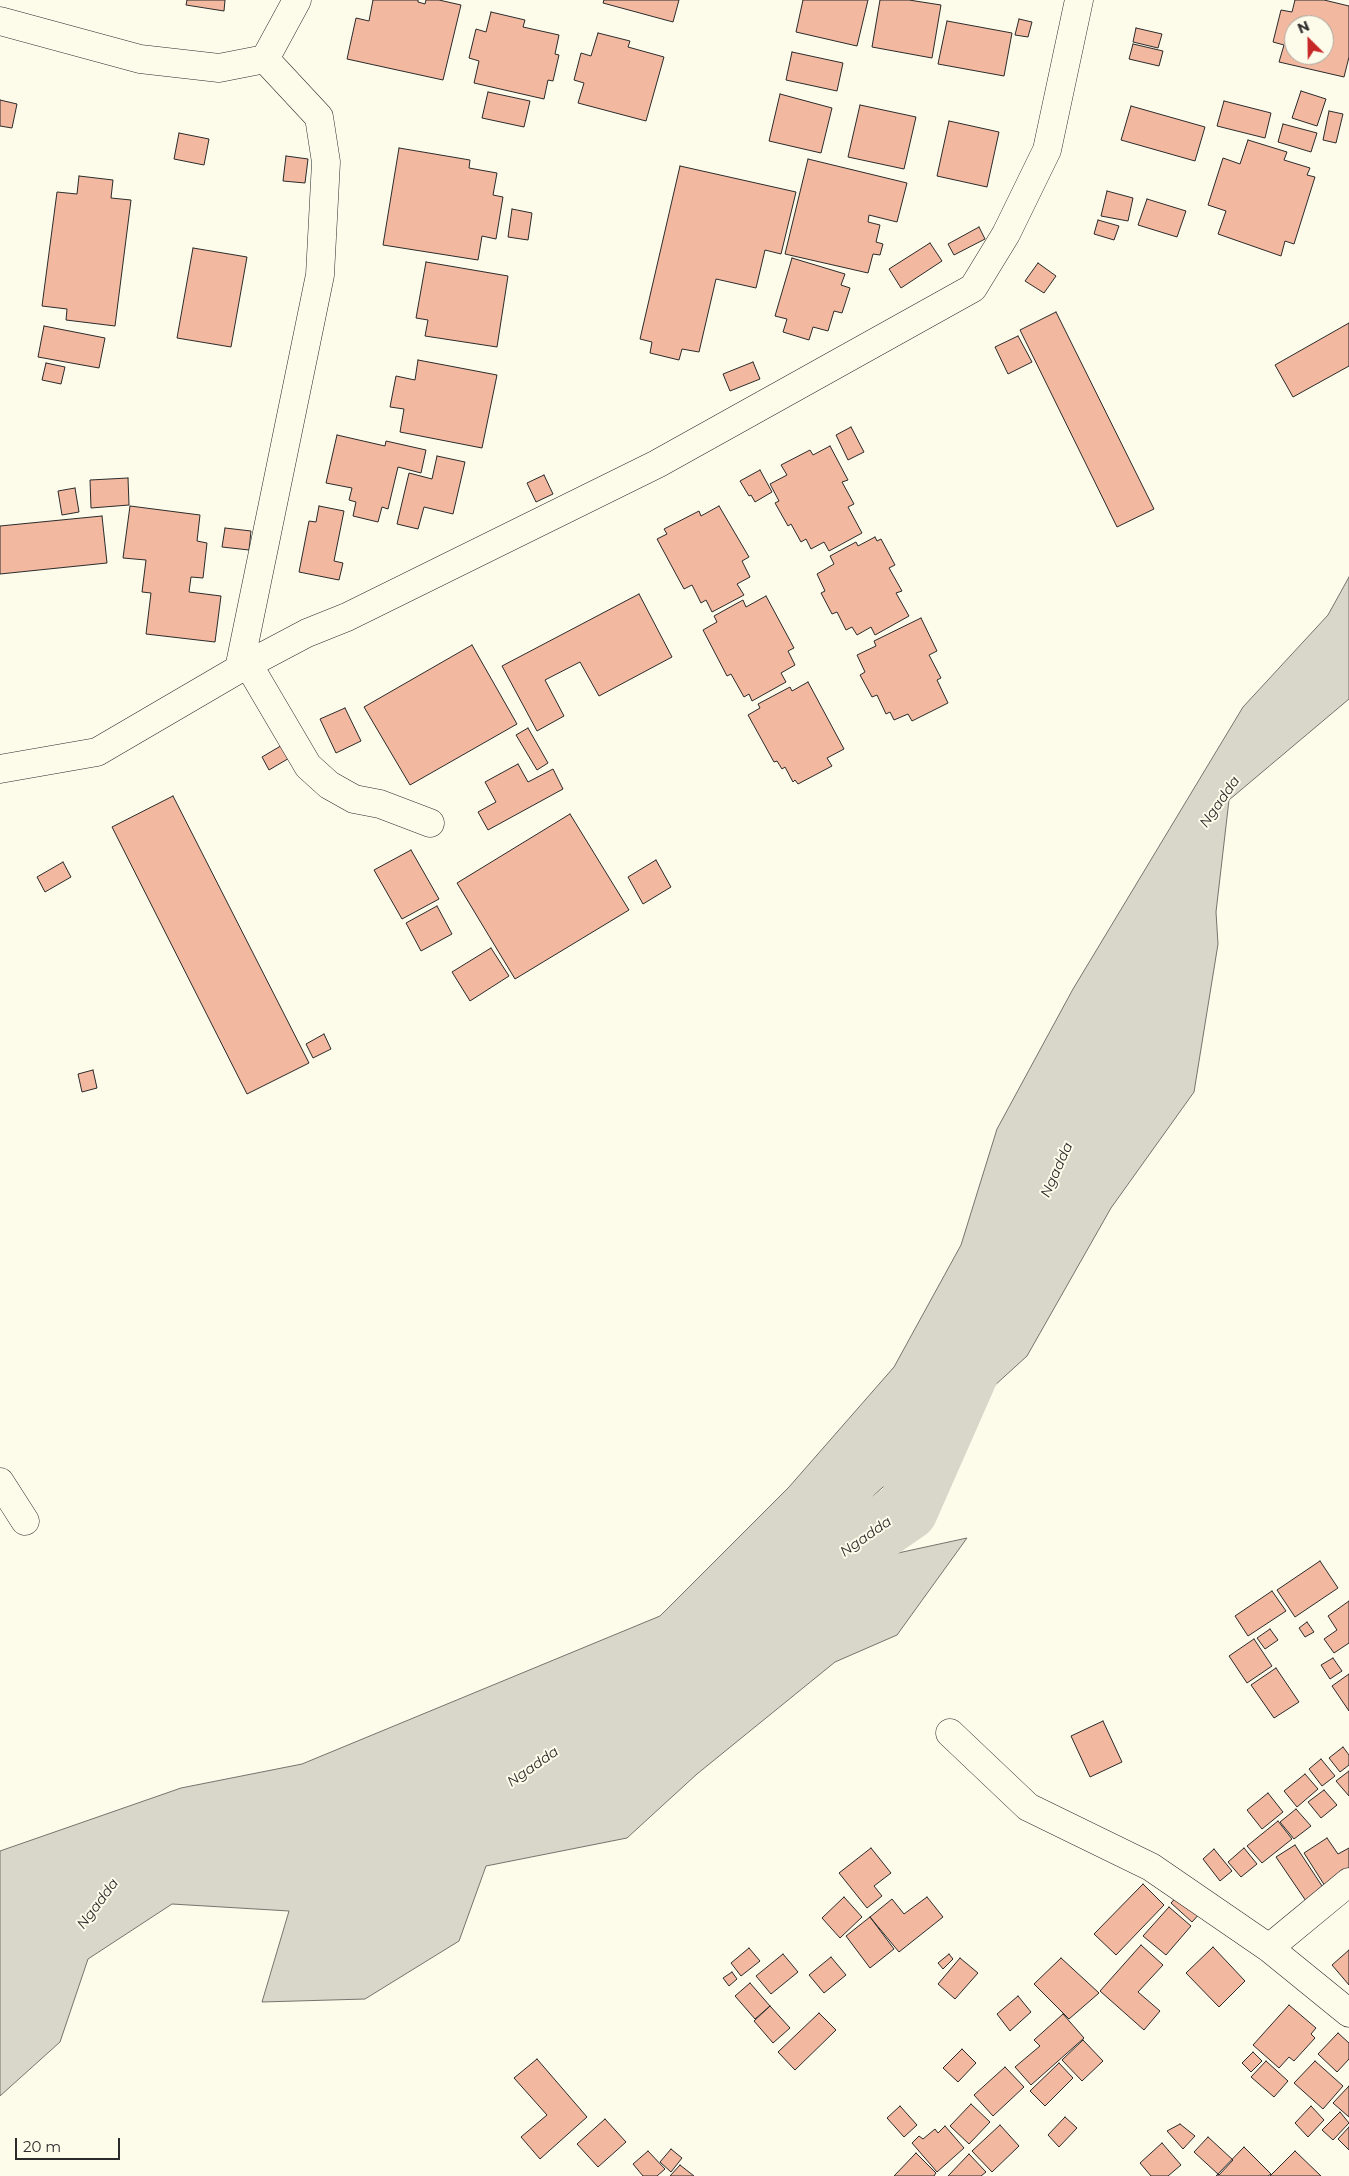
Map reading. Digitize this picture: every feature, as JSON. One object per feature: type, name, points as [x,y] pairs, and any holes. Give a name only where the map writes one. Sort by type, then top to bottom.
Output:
[{"type":"street","points":[[265,59],[297,0]]},
{"type":"street","points":[[0,770],[97,752],[244,667],[308,633],[347,617],[657,464],[973,288],[1006,234],[1047,150],[1079,0]]},
{"type":"street","points":[[0,21],[140,59],[219,68],[265,59]]},
{"type":"street","points":[[265,59],[319,117],[326,162],[320,275],[244,667],[308,766],[329,785],[354,799],[380,804],[430,823]]},
{"type":"street","points":[[0,1482],[26,1521]]},
{"type":"street","points":[[950,1733],[1028,1807],[1151,1867],[1269,1948],[1349,2013]]},
{"type":"street","points":[[1269,1948],[1349,1882]]},
{"type":"water","points":[[1349,577],[1349,699],[1229,800],[1216,912],[1218,944],[1194,1092],[1111,1208],[1027,1356],[783,1578],[967,1538],[897,1635],[835,1662],[697,1774],[627,1838],[486,1866],[459,1941],[365,1999],[262,2002],[289,1911],[172,1904],[88,1959],[60,2042],[0,2096],[0,1851],[181,1788],[302,1764],[660,1616],[789,1487],[894,1367],[961,1245],[997,1129],[1073,989],[1243,707],[1328,615]]},
{"type":"building","points":[[187,0],[225,0],[224,11],[186,5]]},
{"type":"building","points":[[373,0],[418,0],[418,2],[425,4],[426,0],[439,0],[461,5],[443,80],[347,59],[356,18],[369,21]]},
{"type":"building","points":[[604,0],[679,0],[673,22],[603,3]]},
{"type":"building","points":[[803,0],[868,0],[857,46],[796,32]]},
{"type":"building","points":[[880,0],[909,0],[941,5],[932,58],[872,47]]},
{"type":"building","points":[[1295,0],[1324,0],[1349,6],[1349,57],[1344,77],[1292,65],[1334,65],[1334,15],[1284,15],[1284,45],[1273,42],[1281,10],[1292,12]]},
{"type":"building","points":[[491,12],[525,20],[523,27],[559,35],[555,54],[559,55],[553,81],[548,80],[544,99],[474,83],[479,61],[469,58],[476,29],[486,32]]},
{"type":"building","points":[[1019,19],[1032,22],[1028,37],[1015,35]]},
{"type":"building","points":[[947,21],[1012,33],[1004,76],[938,64]]},
{"type":"building","points":[[1136,28],[1162,34],[1158,48],[1133,42]]},
{"type":"building","points":[[598,33],[630,41],[628,47],[664,57],[646,121],[578,103],[584,83],[574,80],[581,53],[591,56]]},
{"type":"building","points":[[1133,44],[1163,51],[1159,66],[1129,59]]},
{"type":"building","points":[[1284,45],[1284,63],[1279,62]]},
{"type":"building","points":[[792,52],[843,63],[837,91],[786,80]]},
{"type":"building","points":[[1301,91],[1326,99],[1317,126],[1292,118]]},
{"type":"building","points":[[488,92],[530,101],[524,127],[482,118]]},
{"type":"building","points":[[780,94],[832,108],[821,153],[769,141]]},
{"type":"building","points":[[0,100],[17,104],[12,128],[0,126]]},
{"type":"building","points":[[1224,101],[1271,113],[1265,138],[1217,126]]},
{"type":"building","points":[[860,105],[916,117],[904,169],[848,157]]},
{"type":"building","points":[[1131,106],[1205,127],[1195,161],[1121,140]]},
{"type":"building","points":[[1329,111],[1343,114],[1336,143],[1323,140]]},
{"type":"building","points":[[949,121],[999,132],[987,187],[937,176]]},
{"type":"building","points":[[1283,124],[1317,133],[1311,152],[1278,142]]},
{"type":"building","points":[[179,133],[209,139],[204,165],[174,159]]},
{"type":"building","points":[[1248,140],[1287,152],[1284,160],[1310,168],[1307,175],[1315,177],[1294,244],[1285,241],[1281,256],[1218,234],[1226,211],[1208,205],[1223,158],[1240,164]]},
{"type":"building","points":[[399,148],[470,160],[469,168],[497,173],[493,195],[503,197],[496,239],[482,236],[478,260],[383,245]]},
{"type":"building","points":[[286,156],[308,159],[305,183],[283,181]]},
{"type":"building","points":[[808,159],[907,183],[897,222],[869,215],[868,222],[880,225],[876,242],[883,244],[880,255],[873,254],[868,273],[785,254]]},
{"type":"building","points":[[680,166],[796,192],[781,254],[765,250],[756,288],[716,279],[699,352],[682,349],[679,360],[650,353],[652,342],[640,339]]},
{"type":"building","points":[[79,176],[113,180],[111,198],[131,200],[115,326],[66,320],[67,309],[42,306],[57,192],[77,194]]},
{"type":"building","points":[[1107,191],[1133,198],[1128,221],[1101,216]]},
{"type":"building","points":[[1147,199],[1186,211],[1177,237],[1138,225]]},
{"type":"building","points":[[512,209],[532,213],[528,240],[508,237]]},
{"type":"building","points":[[1098,220],[1119,226],[1114,240],[1094,234]]},
{"type":"building","points":[[979,227],[985,239],[954,255],[948,244]]},
{"type":"building","points":[[930,243],[942,261],[901,288],[889,269]]},
{"type":"building","points":[[193,248],[247,257],[231,347],[177,338]]},
{"type":"building","points":[[792,258],[845,274],[841,285],[850,288],[842,313],[834,311],[828,331],[813,327],[809,340],[783,332],[787,319],[775,316]]},
{"type":"building","points":[[426,262],[508,276],[497,347],[425,336],[428,320],[416,318]]},
{"type":"building","points":[[1038,263],[1056,276],[1044,293],[1025,281]]},
{"type":"building","points":[[1056,312],[1154,509],[1117,527],[1020,330]]},
{"type":"building","points":[[1349,323],[1349,366],[1293,397],[1275,365]]},
{"type":"building","points":[[44,326],[105,338],[99,368],[38,357]]},
{"type":"building","points":[[1018,336],[1032,362],[1008,374],[995,347]]},
{"type":"building","points":[[418,360],[497,375],[482,448],[400,432],[404,409],[390,407],[396,376],[415,380]]},
{"type":"building","points":[[753,362],[760,379],[730,391],[723,374]]},
{"type":"building","points":[[46,363],[65,367],[61,384],[42,380]]},
{"type":"building","points":[[851,427],[864,452],[848,460],[836,435]]},
{"type":"building","points":[[337,435],[385,446],[386,441],[426,450],[421,473],[398,467],[388,509],[382,507],[378,522],[353,516],[356,502],[349,500],[352,488],[326,483]]},
{"type":"building","points":[[830,446],[848,480],[842,482],[854,504],[848,507],[862,533],[829,551],[824,542],[811,549],[806,539],[801,542],[791,524],[788,526],[775,503],[779,501],[770,484],[787,475],[781,465],[810,450],[813,455]]},
{"type":"building","points":[[437,456],[465,462],[453,514],[424,507],[418,529],[397,524],[409,473],[432,479]]},
{"type":"building","points":[[760,470],[772,492],[755,502],[740,481]]},
{"type":"building","points":[[544,475],[553,494],[536,502],[527,483]]},
{"type":"building","points":[[128,478],[129,505],[91,508],[90,480]]},
{"type":"building","points":[[75,488],[79,512],[62,515],[58,491]]},
{"type":"building","points":[[130,506],[200,515],[197,541],[207,543],[203,578],[191,577],[189,592],[221,596],[215,642],[146,634],[151,593],[142,592],[146,560],[123,558]]},
{"type":"building","points":[[319,506],[344,511],[334,561],[343,563],[339,580],[299,572],[309,521],[316,522]]},
{"type":"building","points":[[719,506],[749,557],[742,561],[750,577],[737,584],[744,595],[712,612],[706,600],[701,603],[692,585],[684,589],[657,539],[667,534],[664,529],[699,511],[701,516]]},
{"type":"building","points":[[102,516],[107,563],[0,574],[0,526]]},
{"type":"building","points":[[225,528],[251,531],[249,550],[222,547]]},
{"type":"building","points":[[875,537],[877,541],[881,539],[895,565],[889,568],[902,591],[896,593],[909,616],[875,635],[871,627],[857,635],[852,627],[846,630],[837,612],[832,614],[821,593],[825,591],[817,574],[834,564],[830,556],[856,542],[858,546]]},
{"type":"building","points":[[639,594],[672,657],[599,696],[580,662],[545,680],[564,716],[537,731],[502,666]]},
{"type":"building","points":[[766,596],[794,648],[788,651],[795,665],[781,673],[786,682],[752,701],[749,694],[744,697],[731,674],[727,676],[703,630],[717,622],[714,616],[743,600],[746,607]]},
{"type":"building","points":[[921,618],[937,651],[929,655],[941,678],[937,680],[948,703],[912,721],[908,714],[894,720],[890,712],[886,714],[877,695],[872,697],[860,675],[865,672],[857,655],[876,646],[874,641]]},
{"type":"building","points":[[472,645],[517,724],[410,785],[364,707]]},
{"type":"building","points":[[808,682],[844,749],[827,758],[832,766],[798,784],[795,780],[793,782],[785,767],[782,769],[777,761],[774,762],[748,715],[760,708],[758,704],[790,687],[792,691]]},
{"type":"building","points":[[345,708],[361,741],[336,753],[320,719]]},
{"type":"building","points":[[528,728],[548,763],[537,770],[516,735]]},
{"type":"building","points":[[284,744],[291,757],[269,770],[262,757]]},
{"type":"building","points":[[518,764],[528,782],[553,769],[563,789],[488,830],[478,812],[496,802],[485,782]]},
{"type":"building","points":[[173,796],[309,1063],[247,1094],[112,827]]},
{"type":"building","points":[[570,814],[629,910],[515,979],[457,883]]},
{"type":"building","points":[[411,850],[439,899],[402,919],[374,870]]},
{"type":"building","points":[[656,860],[671,887],[643,904],[628,877]]},
{"type":"building","points":[[63,862],[71,877],[45,892],[37,877]]},
{"type":"building","points":[[437,906],[452,934],[421,951],[406,923]]},
{"type":"building","points":[[491,948],[509,976],[470,1001],[452,972]]},
{"type":"building","points":[[324,1034],[331,1049],[313,1058],[306,1044]]},
{"type":"building","points":[[93,1070],[97,1088],[82,1092],[78,1074]]},
{"type":"building","points":[[1320,1561],[1338,1588],[1295,1617],[1277,1590]]},
{"type":"building","points":[[1272,1591],[1286,1611],[1248,1636],[1235,1616]]},
{"type":"building","points":[[1349,1601],[1349,1643],[1334,1653],[1324,1639],[1337,1630],[1328,1616]]},
{"type":"building","points":[[1307,1622],[1314,1632],[1305,1637],[1299,1628]]},
{"type":"building","points":[[1270,1629],[1278,1640],[1265,1649],[1257,1638]]},
{"type":"building","points":[[1254,1639],[1272,1666],[1247,1683],[1229,1656]]},
{"type":"building","points":[[1333,1658],[1342,1671],[1330,1679],[1321,1665]]},
{"type":"building","points":[[1276,1668],[1299,1702],[1274,1718],[1251,1685]]},
{"type":"building","points":[[1349,1674],[1349,1711],[1332,1686]]},
{"type":"building","points":[[1103,1721],[1122,1762],[1090,1777],[1071,1736]]},
{"type":"building","points":[[1343,1747],[1349,1755],[1349,1765],[1340,1772],[1329,1758]]},
{"type":"building","points":[[1321,1759],[1335,1776],[1322,1786],[1309,1769]]},
{"type":"building","points":[[1349,1771],[1349,1796],[1336,1781]]},
{"type":"building","points":[[1305,1774],[1318,1789],[1297,1807],[1284,1791]]},
{"type":"building","points":[[1324,1790],[1337,1805],[1321,1818],[1308,1802]]},
{"type":"building","points":[[1268,1793],[1283,1812],[1262,1829],[1247,1810]]},
{"type":"building","points":[[1296,1809],[1311,1826],[1294,1839],[1280,1822]]},
{"type":"building","points":[[1278,1821],[1292,1839],[1262,1863],[1247,1846]]},
{"type":"building","points":[[1327,1838],[1338,1854],[1349,1848],[1349,1870],[1325,1886],[1304,1853]]},
{"type":"building","points":[[1295,1845],[1324,1889],[1306,1901],[1276,1857]]},
{"type":"building","points":[[871,1848],[891,1873],[874,1886],[882,1896],[867,1908],[839,1873]]},
{"type":"building","points":[[1244,1848],[1257,1864],[1241,1877],[1228,1862]]},
{"type":"building","points":[[1214,1849],[1232,1871],[1220,1881],[1203,1859]]},
{"type":"building","points":[[1143,1884],[1164,1905],[1116,1955],[1094,1934]]},
{"type":"building","points":[[1180,1893],[1201,1912],[1192,1922],[1171,1903]]},
{"type":"building","points":[[844,1897],[862,1917],[840,1938],[822,1918]]},
{"type":"building","points":[[927,1897],[943,1917],[899,1952],[870,1917],[892,1899],[904,1914]]},
{"type":"building","points":[[1169,1907],[1191,1926],[1166,1955],[1143,1936]]},
{"type":"building","points":[[870,1917],[894,1949],[870,1968],[846,1936]]},
{"type":"building","points":[[1141,1945],[1163,1965],[1138,1992],[1160,2011],[1144,2030],[1100,1991]]},
{"type":"building","points":[[1213,1947],[1245,1981],[1219,2007],[1186,1973]]},
{"type":"building","points":[[749,1948],[760,1961],[741,1976],[731,1963]]},
{"type":"building","points":[[1349,1950],[1349,1985],[1332,1965]]},
{"type":"building","points":[[783,1954],[798,1972],[771,1994],[756,1976]]},
{"type":"building","points":[[949,1954],[953,1959],[943,1969],[938,1963]]},
{"type":"building","points":[[831,1957],[846,1975],[824,1993],[809,1975]]},
{"type":"building","points":[[960,1958],[978,1973],[955,1999],[938,1984]]},
{"type":"building","points":[[1061,1958],[1099,1993],[1069,2019],[1034,1984]]},
{"type":"building","points":[[732,1972],[737,1979],[729,1986],[723,1978]]},
{"type":"building","points":[[750,1983],[770,2006],[755,2019],[735,1996]]},
{"type":"building","points":[[1018,1996],[1031,2012],[1010,2031],[997,2014]]},
{"type":"building","points":[[1289,2005],[1316,2028],[1311,2034],[1315,2038],[1294,2061],[1289,2057],[1279,2068],[1253,2045]]},
{"type":"building","points":[[770,2006],[790,2028],[773,2043],[754,2021]]},
{"type":"building","points":[[819,2013],[836,2030],[795,2070],[778,2052]]},
{"type":"building","points":[[1063,2014],[1084,2038],[1031,2085],[1015,2067],[1040,2046],[1034,2040]]},
{"type":"building","points":[[1338,2033],[1349,2043],[1349,2059],[1337,2072],[1318,2054]]},
{"type":"building","points":[[1083,2040],[1103,2061],[1082,2081],[1062,2060]]},
{"type":"building","points":[[962,2049],[976,2063],[958,2082],[943,2068]]},
{"type":"building","points":[[1253,2052],[1262,2061],[1251,2072],[1242,2063]]},
{"type":"building","points":[[537,2059],[587,2117],[540,2159],[521,2137],[547,2115],[514,2078]]},
{"type":"building","points":[[1266,2061],[1288,2081],[1274,2097],[1251,2077]]},
{"type":"building","points":[[1315,2061],[1343,2086],[1323,2109],[1294,2083]]},
{"type":"building","points":[[1059,2063],[1073,2078],[1045,2106],[1030,2091]]},
{"type":"building","points":[[1005,2067],[1024,2087],[993,2116],[974,2095]]},
{"type":"building","points":[[1349,2086],[1349,2117],[1333,2103]]},
{"type":"building","points":[[971,2104],[990,2122],[969,2144],[950,2126]]},
{"type":"building","points":[[900,2106],[917,2125],[904,2137],[887,2118]]},
{"type":"building","points":[[1311,2106],[1324,2120],[1308,2137],[1295,2123]]},
{"type":"building","points":[[1340,2112],[1349,2123],[1333,2140],[1322,2130]]},
{"type":"building","points":[[1065,2117],[1077,2128],[1059,2147],[1048,2135]]},
{"type":"building","points":[[605,2119],[626,2142],[598,2167],[577,2144]]},
{"type":"building","points":[[1180,2124],[1195,2136],[1183,2149],[1167,2131]]},
{"type":"building","points":[[1000,2125],[1019,2146],[992,2172],[972,2151]]},
{"type":"building","points":[[945,2126],[964,2148],[937,2172],[912,2143],[919,2136],[923,2139],[935,2129],[938,2133]]},
{"type":"building","points":[[1349,2127],[1349,2150],[1338,2139]]},
{"type":"building","points":[[1208,2137],[1233,2160],[1219,2175],[1194,2152]]},
{"type":"building","points":[[1162,2143],[1181,2165],[1168,2176],[1151,2176],[1140,2163]]},
{"type":"building","points":[[1244,2147],[1271,2174],[1268,2176],[1216,2176]]},
{"type":"building","points":[[671,2149],[682,2158],[671,2172],[660,2162]]},
{"type":"building","points":[[648,2151],[665,2169],[657,2176],[643,2176],[633,2164]]},
{"type":"building","points":[[1295,2151],[1321,2176],[1270,2176]]},
{"type":"building","points":[[916,2153],[936,2173],[934,2176],[894,2176]]},
{"type":"building","points":[[969,2154],[986,2172],[981,2176],[948,2176]]},
{"type":"building","points":[[680,2165],[694,2176],[670,2176]]},
{"type":"waterway","name":"Ngadda","points":[[747,1620],[907,1510],[974,1358]]}]
